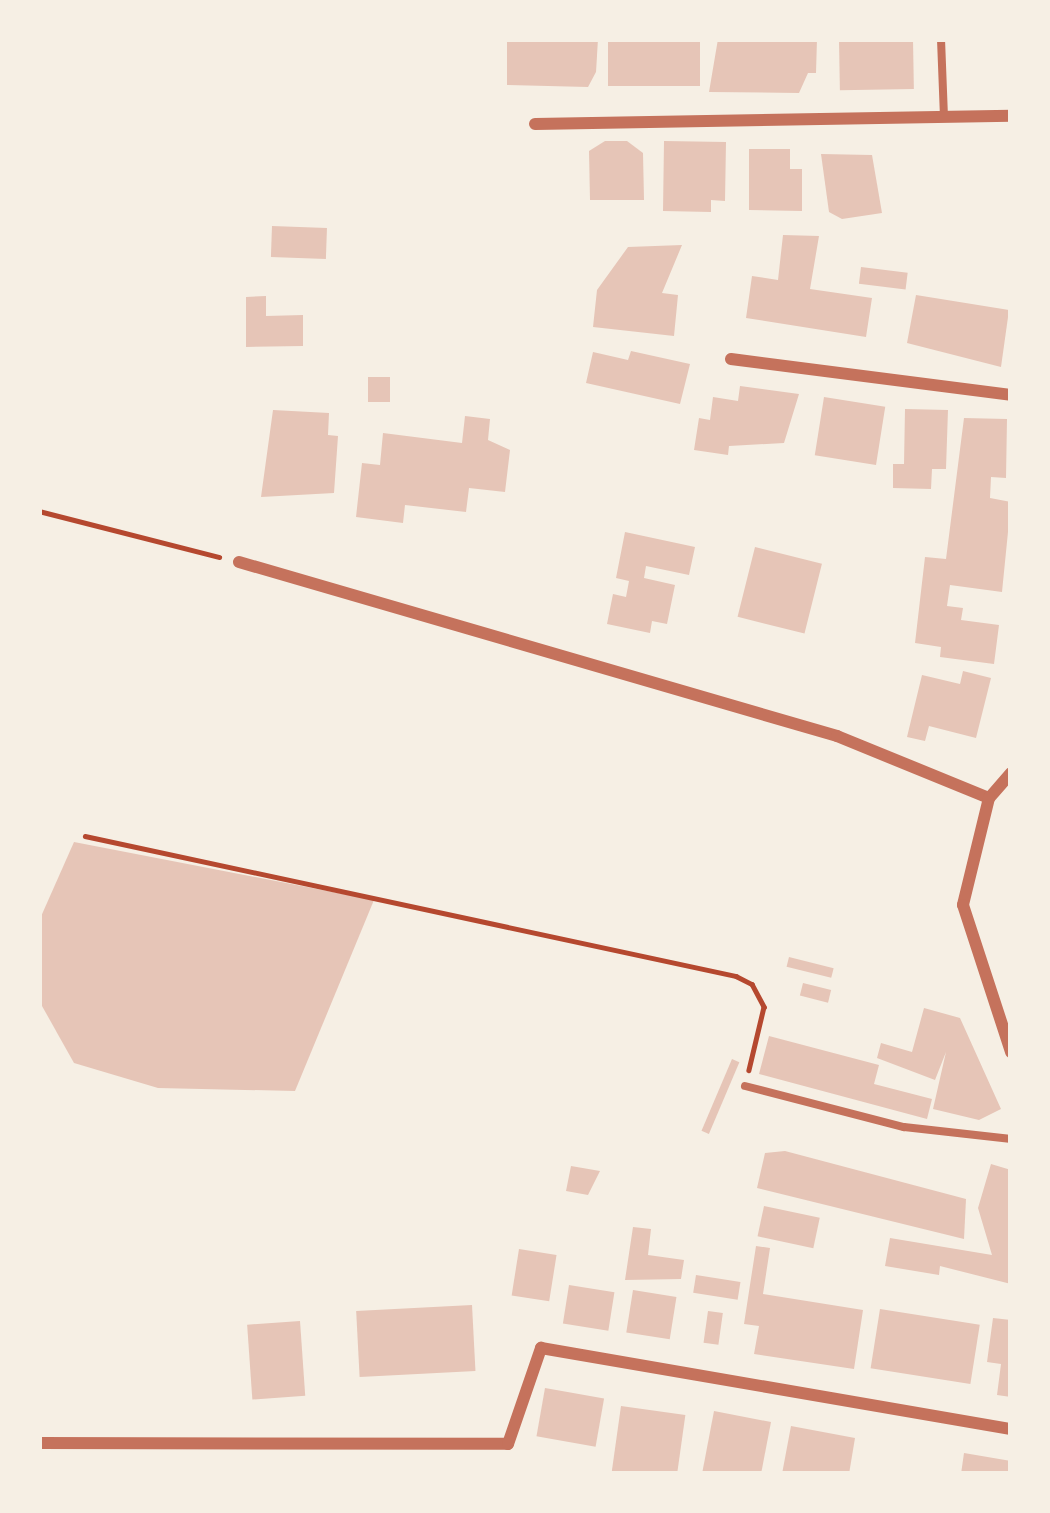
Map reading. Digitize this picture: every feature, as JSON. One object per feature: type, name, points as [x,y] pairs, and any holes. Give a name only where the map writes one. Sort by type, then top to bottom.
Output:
[{"type":"street","points":[[535,124],[1011,116]]},
{"type":"street","points":[[731,359],[1011,395]]},
{"type":"street","points":[[239,562],[837,736],[989,798]]},
{"type":"street","points":[[1011,773],[989,798],[963,905],[1011,1052]]},
{"type":"street","points":[[39,1443],[508,1444],[541,1348],[1011,1429]]},
{"type":"lane","points":[[941,39],[944,117]]},
{"type":"lane","points":[[745,1086],[904,1127],[1011,1139]]},
{"type":"path","points":[[39,511],[239,562]]},
{"type":"path","points":[[85,836],[736,976],[752,984],[764,1007],[745,1086]]},
{"type":"building","points":[[507,39],[598,39],[596,72],[588,87],[507,85]]},
{"type":"building","points":[[608,39],[700,39],[700,86],[608,86]]},
{"type":"building","points":[[718,39],[817,39],[816,73],[808,73],[799,93],[709,92]]},
{"type":"building","points":[[913,39],[914,89],[840,90],[839,40]]},
{"type":"building","points":[[605,141],[627,141],[643,153],[644,200],[590,200],[589,151]]},
{"type":"building","points":[[664,141],[726,142],[725,201],[711,200],[711,212],[663,211]]},
{"type":"building","points":[[749,149],[790,149],[790,169],[802,169],[802,211],[749,210]]},
{"type":"building","points":[[821,154],[872,155],[882,213],[842,219],[829,212]]},
{"type":"building","points":[[272,226],[327,228],[326,259],[271,257]]},
{"type":"building","points":[[783,235],[819,236],[810,289],[872,298],[866,337],[746,318],[752,276],[778,280]]},
{"type":"building","points":[[682,245],[662,293],[678,295],[674,336],[593,327],[597,290],[628,247]]},
{"type":"building","points":[[861,267],[908,273],[906,290],[859,284]]},
{"type":"building","points":[[916,295],[1009,310],[1001,367],[907,343]]},
{"type":"building","points":[[266,296],[266,316],[303,315],[303,346],[246,347],[246,297]]},
{"type":"building","points":[[631,351],[690,364],[680,404],[586,383],[593,352],[628,360]]},
{"type":"building","points":[[368,377],[390,377],[390,402],[368,402]]},
{"type":"building","points":[[740,386],[799,394],[784,443],[729,446],[728,455],[694,450],[699,418],[710,420],[713,397],[738,401]]},
{"type":"building","points":[[824,397],[885,407],[876,465],[815,455]]},
{"type":"building","points":[[905,409],[948,410],[946,469],[932,469],[931,489],[893,488],[893,464],[904,464]]},
{"type":"building","points":[[273,410],[329,413],[328,435],[338,436],[334,493],[261,497]]},
{"type":"building","points":[[465,416],[490,419],[488,440],[510,450],[505,492],[469,488],[466,512],[405,505],[403,523],[356,517],[362,463],[380,465],[383,433],[462,443]]},
{"type":"building","points":[[964,418],[1007,419],[1006,478],[991,477],[990,498],[1011,502],[1002,592],[950,585],[947,606],[963,608],[961,620],[999,625],[994,664],[940,657],[941,647],[915,643],[925,557],[946,559]]},
{"type":"building","points":[[625,532],[695,547],[689,575],[646,566],[644,578],[675,585],[667,624],[652,621],[650,633],[607,624],[613,594],[626,597],[629,581],[616,578]]},
{"type":"building","points":[[755,547],[822,564],[805,634],[738,617]]},
{"type":"building","points":[[963,671],[991,678],[976,738],[929,726],[925,741],[907,737],[922,675],[960,684]]},
{"type":"building","points":[[74,842],[374,900],[295,1091],[158,1088],[74,1063],[42,1006],[39,921]]},
{"type":"building","points":[[789,957],[834,968],[831,978],[787,967]]},
{"type":"building","points":[[803,983],[831,990],[828,1003],[800,996]]},
{"type":"building","points":[[924,1008],[960,1018],[1001,1109],[979,1120],[933,1109],[946,1052],[935,1080],[877,1058],[881,1043],[912,1052]]},
{"type":"building","points":[[769,1036],[879,1065],[874,1084],[932,1099],[927,1119],[759,1074]]},
{"type":"building","points":[[732,1059],[739,1062],[709,1134],[702,1131]]},
{"type":"building","points":[[785,1151],[966,1199],[964,1239],[757,1188],[765,1153]]},
{"type":"building","points":[[991,1164],[1011,1170],[1011,1284],[940,1266],[939,1275],[885,1266],[890,1238],[992,1255],[978,1208]]},
{"type":"building","points":[[571,1166],[600,1171],[588,1195],[566,1191]]},
{"type":"building","points":[[764,1206],[820,1218],[813,1248],[758,1236]]},
{"type":"building","points":[[633,1227],[651,1229],[648,1255],[684,1260],[681,1279],[625,1280]]},
{"type":"building","points":[[756,1246],[770,1248],[763,1294],[863,1310],[854,1369],[754,1354],[759,1326],[744,1324]]},
{"type":"building","points":[[519,1249],[557,1255],[549,1301],[512,1295]]},
{"type":"building","points":[[696,1275],[740,1282],[738,1300],[693,1293]]},
{"type":"building","points":[[569,1285],[614,1292],[608,1331],[563,1324]]},
{"type":"building","points":[[633,1290],[676,1297],[670,1339],[626,1332]]},
{"type":"building","points":[[472,1305],[475,1371],[360,1377],[356,1311]]},
{"type":"building","points":[[880,1309],[980,1325],[970,1384],[871,1368]]},
{"type":"building","points":[[708,1311],[723,1313],[718,1345],[704,1343]]},
{"type":"building","points":[[993,1318],[1011,1320],[1011,1397],[997,1395],[1001,1364],[987,1362]]},
{"type":"building","points":[[300,1321],[305,1396],[252,1400],[247,1325]]},
{"type":"building","points":[[545,1388],[604,1398],[596,1447],[536,1436]]},
{"type":"building","points":[[621,1406],[685,1415],[677,1474],[612,1471]]},
{"type":"building","points":[[714,1411],[771,1422],[761,1474],[702,1474]]},
{"type":"building","points":[[791,1426],[855,1438],[849,1474],[782,1474]]},
{"type":"building","points":[[964,1453],[1011,1461],[1011,1474],[961,1474]]}]
